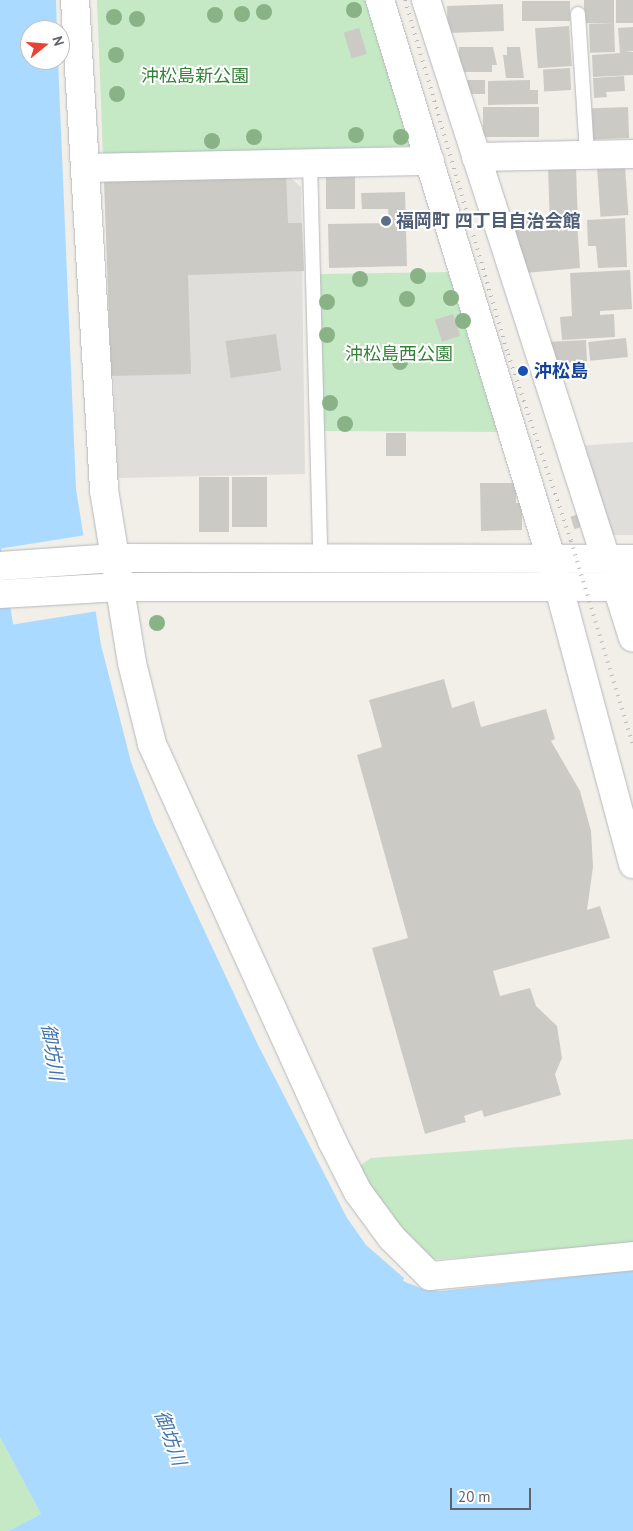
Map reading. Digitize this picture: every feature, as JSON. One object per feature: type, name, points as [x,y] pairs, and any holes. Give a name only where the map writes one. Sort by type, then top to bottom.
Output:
[{"type":"street","points":[[75,0],[87,168],[106,558],[110,588],[132,663],[152,744],[332,1141],[358,1192],[391,1237],[430,1276],[633,1256]]},
{"type":"street","points":[[380,0],[551,558],[633,864]]},
{"type":"street","points":[[426,0],[606,559]]},
{"type":"street","points":[[476,158],[633,154]]},
{"type":"street","points":[[87,168],[430,161]]},
{"type":"street","points":[[0,566],[106,558],[551,558],[633,560]]},
{"type":"street","points":[[0,594],[110,588],[625,587],[633,638]]},
{"type":"lane","points":[[578,14],[587,155]]},
{"type":"lane","points":[[310,163],[320,558]]},
{"type":"shaded area","points":[[286,174],[301,187],[305,474],[118,478],[104,180]]},
{"type":"shaded area","points":[[633,442],[633,535],[605,535],[577,446]]},
{"type":"green space","name":"沖松島新公園","points":[[97,0],[370,0],[416,146],[103,155]]},
{"type":"green space","name":"沖松島西公園","points":[[455,272],[503,432],[323,431],[319,274]]},
{"type":"green space","points":[[633,1139],[633,1243],[427,1260],[355,1169],[371,1158]]},
{"type":"green space","points":[[0,1437],[41,1514],[8,1531],[0,1531]]},
{"type":"water","name":"御坊川","points":[[0,0],[56,0],[57,20],[20,20],[20,70],[58,70],[76,489],[101,645],[131,762],[154,823],[257,1043],[347,1218],[366,1245],[404,1278],[403,1281],[425,1290],[441,1291],[633,1270],[633,1531],[8,1531],[41,1514],[0,1437]]},
{"type":"pier","points":[[86,535],[98,611],[13,625],[1,548]]},
{"type":"building","points":[[584,0],[614,0],[614,23],[584,23]]},
{"type":"building","points":[[616,0],[633,0],[633,23],[616,23]]},
{"type":"building","points":[[522,1],[570,1],[570,21],[522,21]]},
{"type":"building","points":[[503,4],[504,31],[448,33],[447,6]]},
{"type":"building","points":[[614,23],[615,52],[590,53],[589,24]]},
{"type":"building","points":[[569,26],[572,66],[538,68],[535,28]]},
{"type":"building","points":[[633,27],[633,51],[625,52],[633,52],[633,75],[593,77],[592,55],[620,53],[618,28]]},
{"type":"building","points":[[359,28],[367,54],[352,58],[344,33]]},
{"type":"building","points":[[459,47],[493,47],[497,65],[492,65],[492,72],[459,72]]},
{"type":"building","points":[[507,47],[520,47],[524,78],[506,78],[503,55],[507,55]]},
{"type":"building","points":[[570,68],[571,90],[544,91],[543,69]]},
{"type":"building","points":[[624,76],[625,91],[606,92],[607,97],[594,98],[593,78]]},
{"type":"building","points":[[466,80],[485,80],[485,94],[466,94]]},
{"type":"building","points":[[530,80],[530,90],[538,90],[538,104],[488,105],[488,81]]},
{"type":"building","points":[[483,107],[539,107],[539,137],[483,137]]},
{"type":"building","points":[[628,107],[629,138],[593,139],[592,108]]},
{"type":"building","points":[[625,166],[628,215],[600,217],[597,168]]},
{"type":"building","points":[[576,167],[578,215],[550,216],[548,168]]},
{"type":"building","points":[[286,174],[288,223],[302,223],[304,271],[188,275],[191,374],[111,376],[104,180]]},
{"type":"building","points":[[326,174],[355,174],[355,209],[326,209]]},
{"type":"building","points":[[405,192],[407,266],[329,268],[328,224],[389,223],[388,209],[362,209],[361,193]]},
{"type":"building","points":[[506,216],[531,216],[531,223],[577,221],[580,268],[525,273]]},
{"type":"building","points":[[625,218],[627,267],[598,268],[596,246],[588,246],[587,220]]},
{"type":"building","points":[[630,270],[632,309],[600,311],[600,315],[614,314],[615,337],[562,340],[560,317],[572,316],[570,273]]},
{"type":"building","points":[[453,314],[460,336],[442,342],[435,320]]},
{"type":"building","points":[[276,334],[281,371],[231,378],[225,341]]},
{"type":"building","points":[[626,338],[628,357],[590,361],[588,342]]},
{"type":"building","points":[[586,340],[587,362],[551,363],[545,342]]},
{"type":"building","points":[[386,433],[406,433],[406,456],[386,456]]},
{"type":"building","points":[[199,477],[229,477],[229,532],[199,532]]},
{"type":"building","points":[[232,477],[267,477],[267,527],[232,527]]},
{"type":"building","points":[[480,483],[516,483],[516,503],[522,503],[522,530],[481,531]]},
{"type":"building","points":[[579,514],[583,526],[574,529],[570,517]]},
{"type":"building","points":[[444,679],[452,708],[474,701],[481,727],[546,709],[555,739],[551,741],[580,791],[591,831],[593,867],[587,910],[600,906],[610,938],[493,971],[500,996],[530,988],[536,1006],[557,1026],[562,1058],[555,1074],[561,1095],[484,1117],[482,1110],[464,1116],[466,1122],[425,1134],[372,948],[408,938],[357,755],[382,747],[369,700]]},
{"type":"railway","points":[[405,0],[508,354],[571,541],[633,745]]},
{"type":"place","name":"福岡町 四丁目自治会館","points":[[386,221]]},
{"type":"place","name":"沖松島","points":[[523,371]]}]
